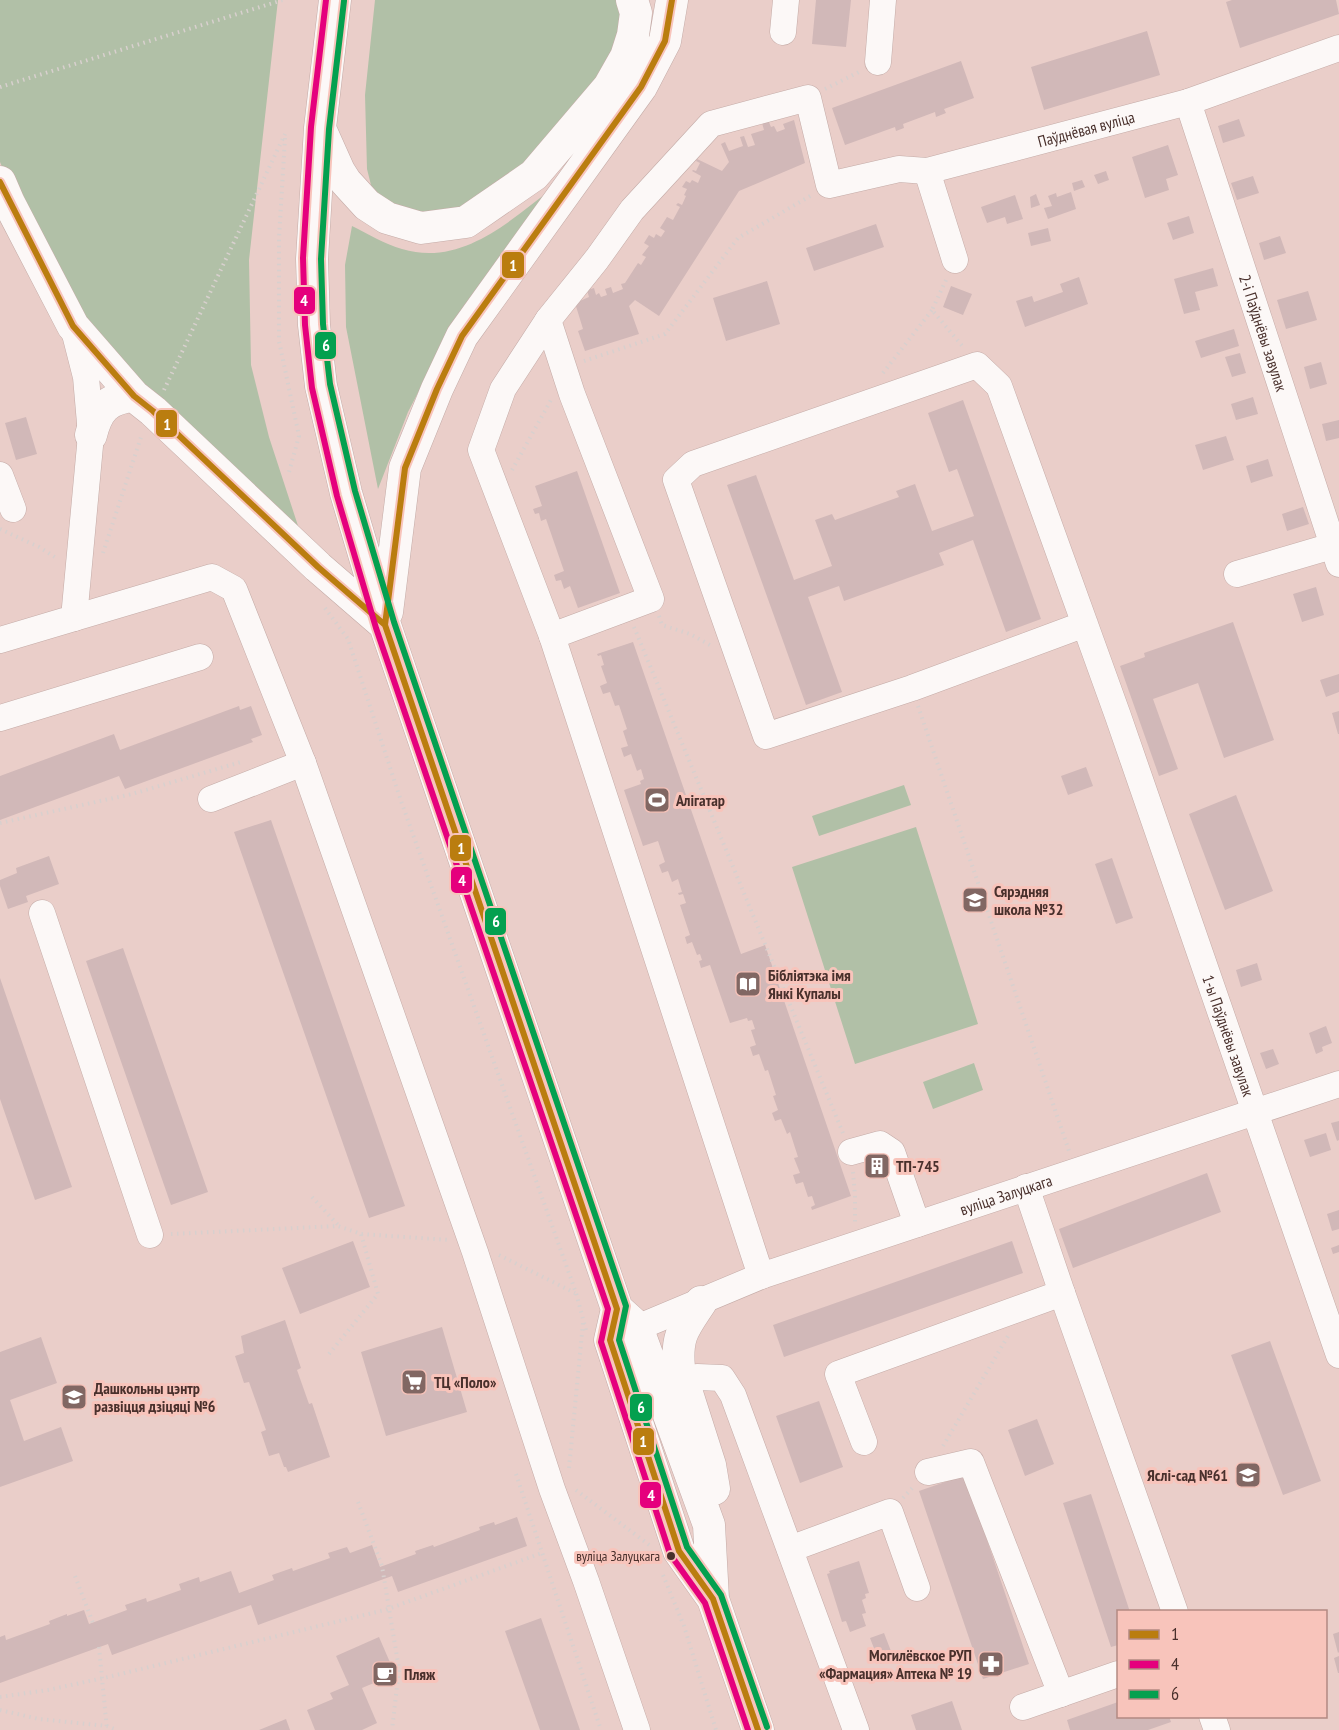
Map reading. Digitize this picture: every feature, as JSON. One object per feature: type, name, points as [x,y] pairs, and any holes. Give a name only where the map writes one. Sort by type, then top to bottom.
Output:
[{"type":"main road","points":[[335,0],[320,128],[312,259],[314,325],[321,386],[346,493],[385,625],[627,1318],[709,1526]]},
{"type":"main road","points":[[320,128],[339,171],[367,205],[387,218],[421,228],[466,222],[534,175],[609,87],[626,57],[633,35],[636,13],[632,0]]},
{"type":"main road","points":[[385,625],[405,468],[437,389],[462,336],[641,87],[665,41],[672,0]]},
{"type":"main road","points":[[0,182],[73,326],[143,404],[318,567],[385,625]]},
{"type":"main road","points":[[91,435],[94,421],[106,405],[115,400],[143,404]]},
{"type":"main road","points":[[701,1302],[680,1335],[679,1368],[712,1474],[715,1494],[709,1526],[713,1599],[758,1730]]},
{"type":"main road","points":[[627,1318],[598,1335],[679,1551],[713,1599]]},
{"type":"street","points":[[783,32],[786,0]]},
{"type":"street","points":[[878,62],[884,0]]},
{"type":"street","name":"Паўднёвая вуліца","points":[[829,185],[899,169],[927,171],[1188,102],[1339,48]]},
{"type":"street","points":[[761,1276],[552,636],[481,450],[503,389],[548,320],[597,259],[632,210],[711,124],[808,98],[829,185]]},
{"type":"street","name":"2-і Паўднёвы завулак","points":[[1188,102],[1337,551]]},
{"type":"street","points":[[927,171],[955,260]]},
{"type":"street","points":[[548,320],[572,394],[651,599],[552,636]]},
{"type":"street","points":[[73,326],[86,377],[91,435],[74,618]]},
{"type":"street","points":[[977,365],[693,464],[676,480],[766,736],[912,688],[1085,624]]},
{"type":"street","name":"1-ы Паўднёвы завулак","points":[[977,365],[999,386],[1118,716],[1339,1355]]},
{"type":"street","points":[[0,476],[7,519]]},
{"type":"street","points":[[1237,574],[1337,551]]},
{"type":"street","points":[[0,640],[212,577],[234,590],[303,763],[560,1487],[586,1581],[637,1730]]},
{"type":"street","points":[[0,718],[200,657]]},
{"type":"street","points":[[212,799],[303,763]]},
{"type":"street","points":[[42,913],[150,1235]]},
{"type":"street","name":"вуліца Залуцкага","points":[[627,1318],[701,1302],[761,1276],[1339,1084]]},
{"type":"street","points":[[850,1152],[880,1144],[892,1152],[917,1224]]},
{"type":"street","points":[[1026,1187],[1175,1610]]},
{"type":"street","points":[[864,1442],[838,1374],[1062,1293]]},
{"type":"street","points":[[683,1382],[697,1377],[722,1378],[734,1395],[856,1730]]},
{"type":"street","points":[[927,1472],[971,1462],[1061,1694]]},
{"type":"street","points":[[789,1549],[890,1512],[917,1588]]},
{"type":"street","points":[[1023,1707],[1117,1675]]},
{"type":"path","points":[[0,87],[283,0]]},
{"type":"path","points":[[808,98],[878,62]]},
{"type":"path","points":[[102,556],[144,428],[143,404],[285,134],[279,238],[279,341],[299,436],[289,472]]},
{"type":"path","points":[[498,495],[553,397],[565,368],[665,334],[738,238],[829,185]]},
{"type":"path","points":[[856,407],[932,310],[955,260]]},
{"type":"path","points":[[932,310],[977,365]]},
{"type":"path","points":[[7,519],[39,547],[58,559]]},
{"type":"path","points":[[57,568],[59,548]]},
{"type":"path","points":[[651,599],[663,625],[690,634],[739,660]]},
{"type":"path","points":[[324,606],[348,639],[400,798],[576,1293],[583,1319],[560,1487],[652,1546]]},
{"type":"path","points":[[626,608],[850,1152],[855,1196],[855,1230],[847,1247]]},
{"type":"path","points":[[912,688],[1072,1157]]},
{"type":"path","points":[[0,823],[132,794],[242,761]]},
{"type":"path","points":[[312,1197],[338,1226]]},
{"type":"path","points":[[150,1235],[338,1226],[361,1234],[471,1241],[576,1293]]},
{"type":"path","points":[[329,1354],[378,1294],[361,1234]]},
{"type":"path","points":[[890,1512],[927,1472],[1027,1305]]},
{"type":"path","points":[[583,1319],[598,1335]]},
{"type":"path","points":[[516,1474],[602,1730]]},
{"type":"path","points":[[358,1502],[382,1566],[399,1670],[392,1730]]},
{"type":"path","points":[[648,1535],[656,1557]]},
{"type":"path","points":[[0,1697],[103,1678],[389,1608],[542,1553]]},
{"type":"path","points":[[660,1566],[684,1626],[716,1730]]},
{"type":"path","points":[[75,1576],[93,1623]]},
{"type":"path","points":[[99,1647],[107,1728]]},
{"type":"path","points":[[0,1710],[39,1719],[117,1730]]},
{"type":"green space","points":[[0,0],[278,0],[249,260],[251,365],[269,437],[301,535],[137,384],[77,317],[36,249],[0,162]]},
{"type":"green space","points":[[375,0],[618,0],[621,10],[621,39],[598,88],[498,196],[435,219],[391,204],[372,189],[367,169],[365,95]]},
{"type":"green space","points":[[554,187],[452,327],[408,412],[378,489],[346,327],[345,265],[352,226],[402,249],[424,253],[445,252],[465,246],[503,226]]},
{"type":"green space","points":[[904,785],[911,805],[819,836],[812,816]]},
{"type":"green space","points":[[916,827],[978,1024],[855,1064],[792,867]]},
{"type":"green space","points":[[974,1063],[983,1090],[933,1109],[923,1082]]},
{"type":"building","points":[[816,0],[851,0],[846,47],[812,44]]},
{"type":"building","points":[[1232,0],[1336,0],[1339,14],[1240,48],[1226,2]]},
{"type":"building","points":[[1147,31],[1160,75],[1044,110],[1031,67]]},
{"type":"building","points":[[961,61],[974,98],[944,109],[946,113],[936,117],[935,112],[903,124],[904,128],[896,131],[895,127],[845,145],[832,108]]},
{"type":"building","points":[[1239,119],[1245,136],[1223,143],[1218,126]]},
{"type":"building","points":[[768,120],[777,132],[785,129],[783,124],[794,120],[805,163],[739,191],[659,316],[635,300],[629,306],[639,334],[585,351],[578,331],[583,329],[575,303],[589,297],[587,290],[594,288],[596,295],[599,293],[601,297],[607,295],[605,289],[611,287],[613,293],[623,289],[621,284],[625,283],[638,263],[641,265],[646,257],[642,255],[649,246],[644,243],[649,235],[654,238],[656,234],[661,237],[665,231],[660,228],[667,217],[673,220],[680,207],[676,205],[678,203],[682,205],[687,189],[682,187],[686,181],[690,183],[692,180],[698,183],[701,176],[692,171],[696,171],[700,163],[696,161],[697,159],[722,171],[729,162],[721,144],[725,142],[729,151],[743,146],[740,137],[744,136],[748,147],[755,145],[751,134],[764,130],[762,123]]},
{"type":"building","points":[[1168,145],[1178,175],[1166,179],[1169,190],[1145,198],[1132,157]]},
{"type":"building","points":[[1106,171],[1109,180],[1098,184],[1094,175]]},
{"type":"building","points":[[1253,176],[1259,193],[1237,200],[1231,183]]},
{"type":"building","points":[[1082,180],[1085,187],[1074,191],[1072,183]]},
{"type":"building","points":[[1071,192],[1076,209],[1048,219],[1044,208],[1052,206],[1048,196],[1056,193],[1057,197]]},
{"type":"building","points":[[1036,194],[1040,205],[1031,208],[1030,197]]},
{"type":"building","points":[[1015,195],[1023,219],[1007,224],[1005,217],[987,223],[981,207]]},
{"type":"building","points":[[1189,216],[1194,233],[1173,240],[1167,223]]},
{"type":"building","points":[[876,224],[884,247],[814,271],[806,248]]},
{"type":"building","points":[[1048,228],[1051,241],[1031,246],[1028,233]]},
{"type":"building","points":[[1280,236],[1286,253],[1264,260],[1259,243]]},
{"type":"building","points":[[1213,268],[1218,286],[1195,292],[1200,310],[1184,314],[1174,279]]},
{"type":"building","points":[[1079,277],[1088,304],[1025,327],[1016,301],[1032,296],[1034,302],[1063,292],[1060,284]]},
{"type":"building","points":[[767,281],[780,324],[726,341],[713,298]]},
{"type":"building","points":[[951,286],[972,294],[963,315],[943,307]]},
{"type":"building","points":[[1308,291],[1317,320],[1286,329],[1277,300]]},
{"type":"building","points":[[1234,329],[1239,346],[1201,358],[1195,341]]},
{"type":"building","points":[[1240,353],[1246,373],[1232,377],[1225,357]]},
{"type":"building","points":[[1321,362],[1327,384],[1310,389],[1304,367]]},
{"type":"building","points":[[1253,397],[1258,414],[1236,420],[1231,404]]},
{"type":"building","points":[[963,400],[1041,619],[1006,632],[973,540],[939,553],[944,565],[844,601],[839,586],[808,597],[842,692],[806,705],[727,485],[756,475],[794,580],[832,566],[815,520],[832,514],[835,520],[899,497],[896,491],[915,484],[932,531],[974,516],[957,469],[949,472],[928,413]]},
{"type":"building","points":[[26,417],[37,454],[16,460],[5,423]]},
{"type":"building","points":[[1339,420],[1339,438],[1326,441],[1322,424]]},
{"type":"building","points":[[1226,436],[1234,460],[1203,470],[1195,445]]},
{"type":"building","points":[[1268,459],[1273,476],[1251,483],[1246,466]]},
{"type":"building","points":[[577,471],[620,593],[578,608],[570,586],[564,589],[561,580],[556,581],[554,575],[564,571],[546,519],[541,521],[539,513],[535,514],[533,509],[542,506],[535,486]]},
{"type":"building","points":[[1303,507],[1309,524],[1287,531],[1282,514]]},
{"type":"building","points":[[1316,587],[1324,615],[1302,622],[1293,594]]},
{"type":"building","points":[[1233,622],[1274,740],[1224,758],[1198,683],[1153,699],[1178,769],[1159,776],[1120,666],[1145,657],[1144,653]]},
{"type":"building","points":[[633,642],[741,954],[765,945],[851,1196],[812,1210],[811,1207],[815,1205],[812,1196],[808,1197],[803,1182],[796,1184],[793,1175],[800,1173],[794,1158],[798,1157],[790,1132],[787,1134],[781,1119],[775,1121],[772,1113],[778,1110],[768,1070],[765,1071],[759,1054],[753,1056],[750,1047],[756,1045],[751,1030],[755,1029],[752,1020],[748,1021],[747,1018],[730,1023],[710,965],[701,968],[700,954],[697,955],[692,942],[687,944],[685,937],[690,935],[680,905],[686,903],[683,894],[678,893],[682,892],[678,879],[672,882],[668,871],[662,873],[659,865],[665,862],[658,841],[643,846],[624,790],[641,784],[640,781],[644,779],[641,769],[637,771],[631,754],[624,757],[621,748],[628,746],[623,731],[627,729],[619,705],[615,706],[610,692],[603,694],[600,686],[607,683],[601,666],[604,665],[601,655],[597,654]]},
{"type":"building","points":[[1339,674],[1339,692],[1326,697],[1320,680]]},
{"type":"building","points":[[239,706],[240,710],[251,706],[262,735],[251,739],[253,742],[125,789],[119,776],[0,820],[0,776],[114,734],[120,750]]},
{"type":"building","points":[[1339,711],[1339,734],[1338,734],[1332,713]]},
{"type":"building","points":[[1086,767],[1093,786],[1068,795],[1061,776]]},
{"type":"building","points":[[1236,795],[1273,891],[1225,910],[1189,814]]},
{"type":"building","points":[[271,820],[405,1206],[369,1218],[234,832]]},
{"type":"building","points":[[49,856],[59,884],[26,896],[28,902],[8,909],[0,880],[17,873],[16,868]]},
{"type":"building","points":[[1112,858],[1133,918],[1116,924],[1095,864]]},
{"type":"building","points":[[123,948],[208,1192],[171,1205],[86,961]]},
{"type":"building","points":[[1257,963],[1262,980],[1241,987],[1236,970]]},
{"type":"building","points":[[0,978],[72,1187],[35,1200],[0,1099]]},
{"type":"building","points":[[1326,1026],[1332,1043],[1322,1047],[1323,1051],[1316,1054],[1309,1033]]},
{"type":"building","points":[[1273,1049],[1279,1064],[1266,1069],[1260,1053]]},
{"type":"building","points":[[1339,1121],[1339,1140],[1337,1141],[1331,1123]]},
{"type":"building","points":[[1326,1133],[1331,1150],[1310,1157],[1304,1140]]},
{"type":"building","name":"ТП-745","points":[[882,1153],[889,1173],[873,1179],[866,1159]]},
{"type":"building","points":[[1207,1173],[1221,1212],[1073,1268],[1059,1229]]},
{"type":"building","points":[[1339,1210],[1339,1229],[1332,1231],[1327,1214]]},
{"type":"building","points":[[353,1241],[370,1287],[300,1314],[282,1268]]},
{"type":"building","points":[[1012,1241],[1023,1273],[784,1357],[773,1325]]},
{"type":"building","points":[[1339,1245],[1339,1252],[1333,1254],[1331,1248]]},
{"type":"building","points":[[285,1320],[301,1368],[297,1370],[309,1404],[312,1403],[330,1457],[288,1472],[279,1453],[269,1456],[261,1432],[266,1430],[249,1382],[244,1383],[235,1356],[244,1353],[241,1336]]},
{"type":"building","name":"ТЦ «Поло»","points":[[442,1327],[467,1412],[386,1436],[361,1352]]},
{"type":"building","points":[[41,1337],[57,1383],[10,1400],[24,1441],[61,1427],[73,1461],[0,1487],[0,1352]]},
{"type":"building","points":[[1270,1341],[1321,1481],[1283,1495],[1231,1355]]},
{"type":"building","points":[[819,1401],[843,1467],[800,1483],[776,1416]]},
{"type":"building","points":[[1037,1419],[1054,1464],[1025,1476],[1008,1430]]},
{"type":"building","points":[[965,1475],[1029,1664],[983,1679],[919,1491]]},
{"type":"building","points":[[1091,1494],[1129,1610],[1117,1610],[1117,1645],[1111,1647],[1063,1503]]},
{"type":"building","points":[[517,1517],[527,1546],[398,1592],[392,1576],[258,1625],[251,1605],[112,1655],[108,1644],[0,1683],[0,1637],[5,1635],[6,1640],[50,1624],[49,1621],[67,1614],[67,1616],[84,1610],[89,1624],[127,1610],[125,1605],[146,1598],[147,1602],[181,1590],[179,1584],[199,1577],[200,1582],[231,1571],[239,1593],[274,1580],[272,1575],[292,1568],[293,1571],[330,1558],[328,1553],[347,1547],[350,1553],[372,1545],[380,1567],[416,1554],[415,1551],[433,1545],[434,1547],[480,1530],[479,1527],[494,1522],[495,1525]]},
{"type":"building","points":[[859,1561],[869,1593],[865,1594],[866,1598],[862,1600],[866,1613],[862,1614],[866,1626],[850,1632],[846,1621],[842,1622],[827,1574],[830,1573],[829,1571]]},
{"type":"building","points":[[541,1618],[580,1730],[540,1730],[505,1631]]},
{"type":"building","points":[[1339,1632],[1339,1652],[1338,1653],[1333,1634]]},
{"type":"building","points":[[884,1633],[894,1659],[880,1664],[870,1638]]},
{"type":"building","points":[[379,1637],[395,1674],[362,1688],[377,1723],[362,1730],[315,1730],[307,1710],[333,1699],[330,1693],[349,1685],[336,1656]]},
{"type":"building","points":[[1339,1656],[1339,1673],[1338,1673],[1334,1658]]},
{"type":"building","points":[[952,1701],[962,1730],[916,1730],[911,1715]]},
{"type":"building","points":[[1117,1702],[1117,1718],[1170,1718],[1171,1722],[1148,1730],[1070,1730],[1067,1720]]},
{"type":"building","points":[[286,1719],[290,1730],[259,1730]]},
{"type":"transit line","name":"4","points":[[326,0],[311,127],[303,258],[305,325],[312,388],[337,496],[376,628],[608,1309],[601,1342],[670,1554],[705,1603],[748,1730]]},
{"type":"transit line","name":"1","points":[[672,0],[665,41],[641,87],[462,336],[437,389],[405,468],[385,625],[617,1309],[610,1340],[679,1551],[713,1599],[758,1730]]},
{"type":"transit line","name":"6","points":[[344,1],[329,129],[321,259],[323,324],[330,384],[355,491],[394,622],[626,1306],[619,1340],[687,1547],[721,1595],[767,1727]]},
{"type":"transit line","name":"1","points":[[0,182],[73,326],[134,396],[153,411],[318,567],[385,625]]},
{"type":"place","name":"Алігатар","points":[[657,800]]},
{"type":"place","name":"Сярэдняя школа №32","points":[[975,900]]},
{"type":"place","name":"Бібліятэка імя Янкі Купалы","points":[[748,984]]},
{"type":"place","name":"ТП-745","points":[[877,1166]]},
{"type":"place","name":"ТЦ «Поло»","points":[[414,1382]]},
{"type":"place","name":"Дашкольны цэнтр развіцця дзіцяці №6","points":[[74,1397]]},
{"type":"place","name":"Яслі-сад №61","points":[[1248,1475]]},
{"type":"place","name":"вуліца Залуцкага","points":[[671,1556]]},
{"type":"place","name":"Могилёвское РУП «Фармация» Аптека № 19","points":[[991,1664]]},
{"type":"place","name":"Пляж","points":[[385,1674]]}]
